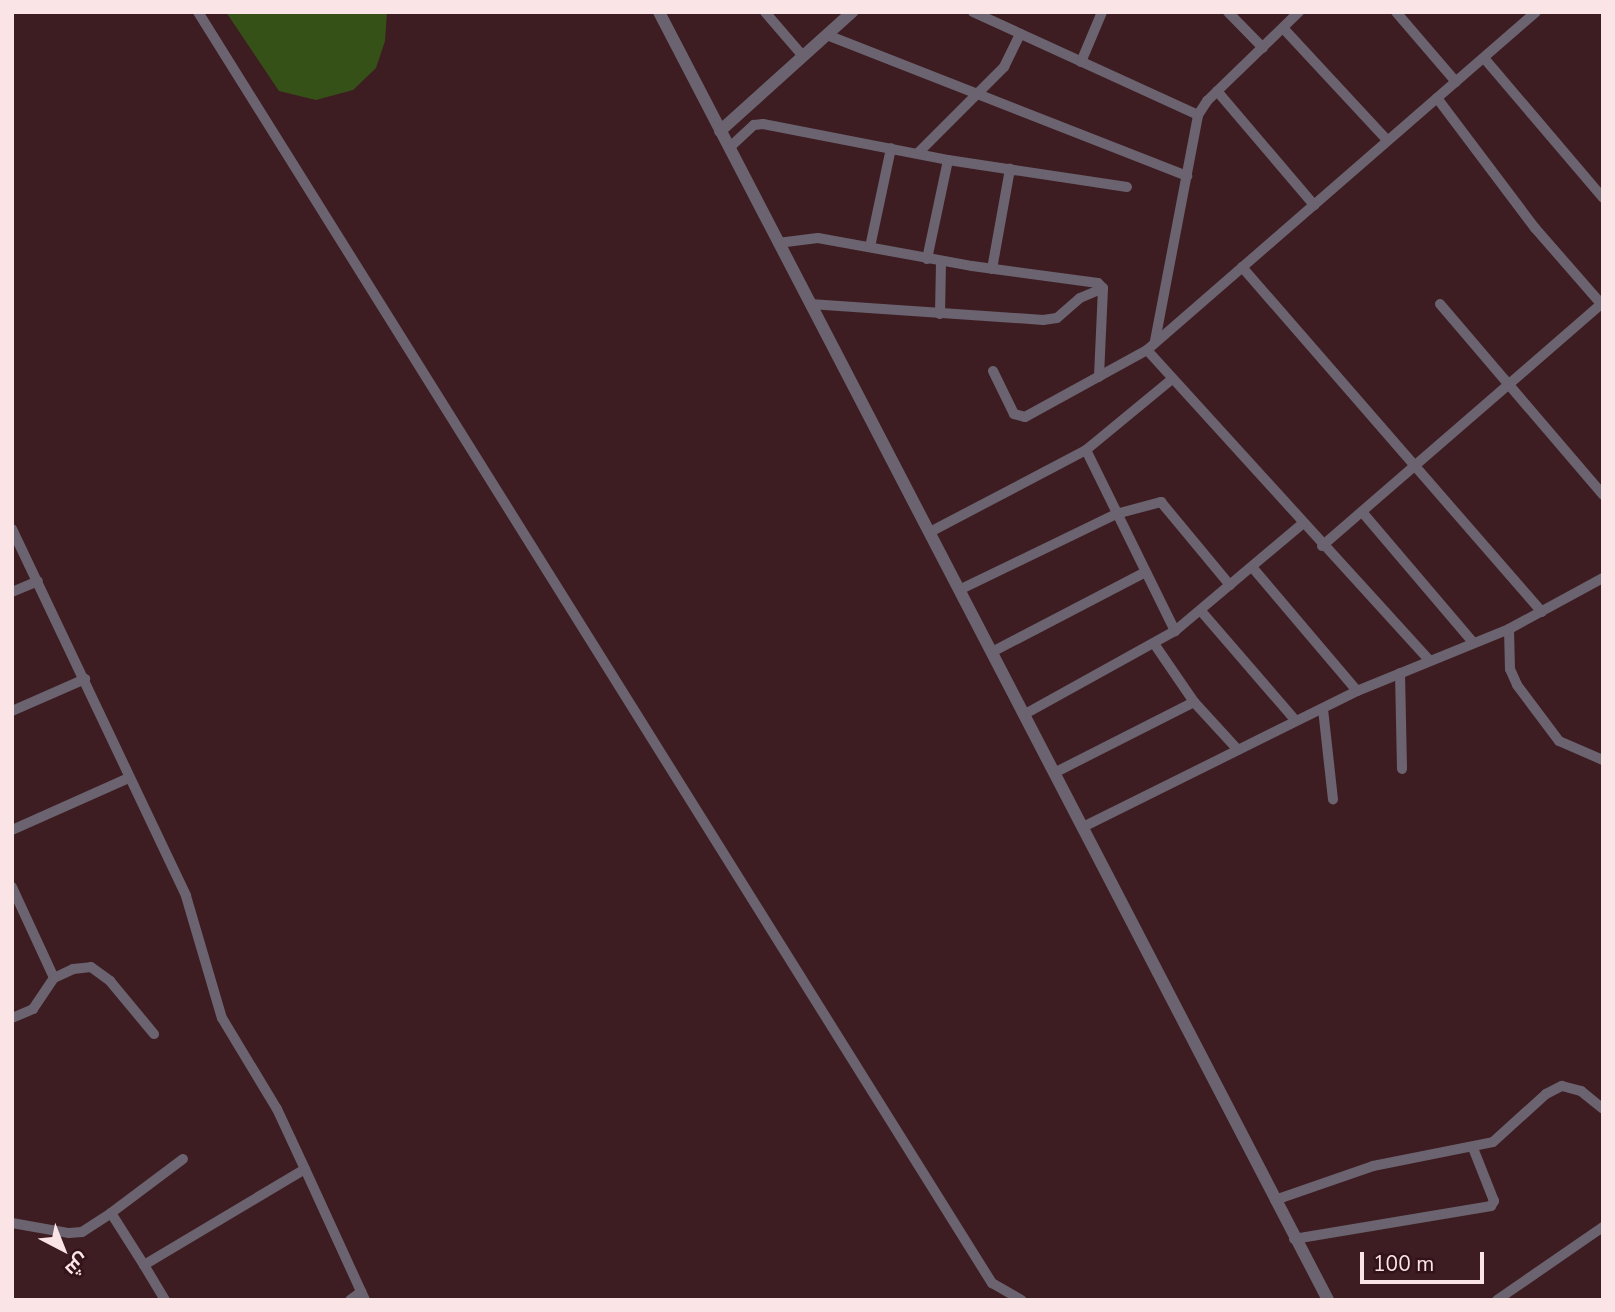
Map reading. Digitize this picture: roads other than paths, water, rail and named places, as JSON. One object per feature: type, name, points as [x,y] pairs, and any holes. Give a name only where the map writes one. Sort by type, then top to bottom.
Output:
[{"type":"street","points":[[198,12],[992,1283],[1022,1300]]},
{"type":"street","points":[[659,12],[1025,714],[1294,1240],[1328,1300]]},
{"type":"street","points":[[765,12],[803,55]]},
{"type":"street","points":[[720,131],[852,12]]},
{"type":"street","points":[[973,12],[1198,115]]},
{"type":"street","points":[[1081,62],[1102,12]]},
{"type":"street","points":[[1228,12],[1262,48]]},
{"type":"street","points":[[1155,341],[1198,115],[1217,91],[1299,12]]},
{"type":"street","points":[[1396,12],[1456,82]]},
{"type":"street","points":[[993,372],[1019,417],[1147,350],[1536,12]]},
{"type":"street","points":[[1283,28],[1387,140]]},
{"type":"street","points":[[918,153],[1004,67],[1020,34]]},
{"type":"street","points":[[827,35],[1187,176]]},
{"type":"street","points":[[1484,58],[1603,198]]},
{"type":"street","points":[[1217,91],[1314,205]]},
{"type":"street","points":[[1322,547],[1418,467],[1602,304],[1535,228],[1437,98]]},
{"type":"street","points":[[729,148],[754,125],[763,124],[948,160],[1127,187]]},
{"type":"street","points":[[870,247],[891,148]]},
{"type":"street","points":[[927,259],[948,160]]},
{"type":"street","points":[[992,269],[1010,169]]},
{"type":"street","points":[[778,243],[818,238],[941,262],[1098,283],[1102,288],[1099,377]]},
{"type":"street","points":[[940,314],[941,262]]},
{"type":"street","points":[[1242,267],[1542,612]]},
{"type":"street","points":[[810,304],[940,314],[1058,318],[1080,298],[1102,288]]},
{"type":"street","points":[[1440,304],[1602,491]]},
{"type":"street","points":[[1147,350],[1322,547],[1429,660]]},
{"type":"street","points":[[930,532],[1086,450],[1172,379]]},
{"type":"street","points":[[1086,450],[1144,573],[1175,631]]},
{"type":"street","points":[[959,590],[1116,514],[1153,502],[1168,505],[1230,585]]},
{"type":"street","points":[[1363,513],[1472,641]]},
{"type":"street","points":[[1025,714],[1175,631],[1302,524]]},
{"type":"street","points":[[12,529],[186,897],[222,1018],[277,1109],[363,1296],[349,1300]]},
{"type":"street","points":[[1252,567],[1357,691]]},
{"type":"street","points":[[992,652],[1144,573]]},
{"type":"street","points":[[1083,827],[1357,691],[1472,641],[1509,629],[1603,578]]},
{"type":"street","points":[[12,592],[38,581]]},
{"type":"street","points":[[1201,611],[1296,721]]},
{"type":"street","points":[[1509,629],[1510,670],[1517,685],[1559,741],[1603,760]]},
{"type":"street","points":[[1154,645],[1194,702],[1238,750]]},
{"type":"street","points":[[1400,673],[1402,769]]},
{"type":"street","points":[[12,710],[85,679]]},
{"type":"street","points":[[1054,773],[1194,702]]},
{"type":"street","points":[[1323,709],[1333,799]]},
{"type":"street","points":[[12,830],[129,778]]},
{"type":"street","points":[[12,887],[54,978]]},
{"type":"street","points":[[12,1018],[33,1009],[54,978],[80,967],[102,972],[154,1034]]},
{"type":"street","points":[[1275,1200],[1373,1166],[1421,1153],[1473,1148],[1493,1142],[1546,1094],[1562,1086],[1581,1091],[1603,1109]]},
{"type":"street","points":[[1294,1240],[1491,1206],[1494,1201],[1473,1148]]},
{"type":"street","points":[[12,1223],[69,1233],[82,1232],[183,1159]]},
{"type":"street","points":[[144,1265],[305,1169]]},
{"type":"street","points":[[111,1213],[165,1300]]},
{"type":"street","points":[[1497,1300],[1603,1227]]}]
